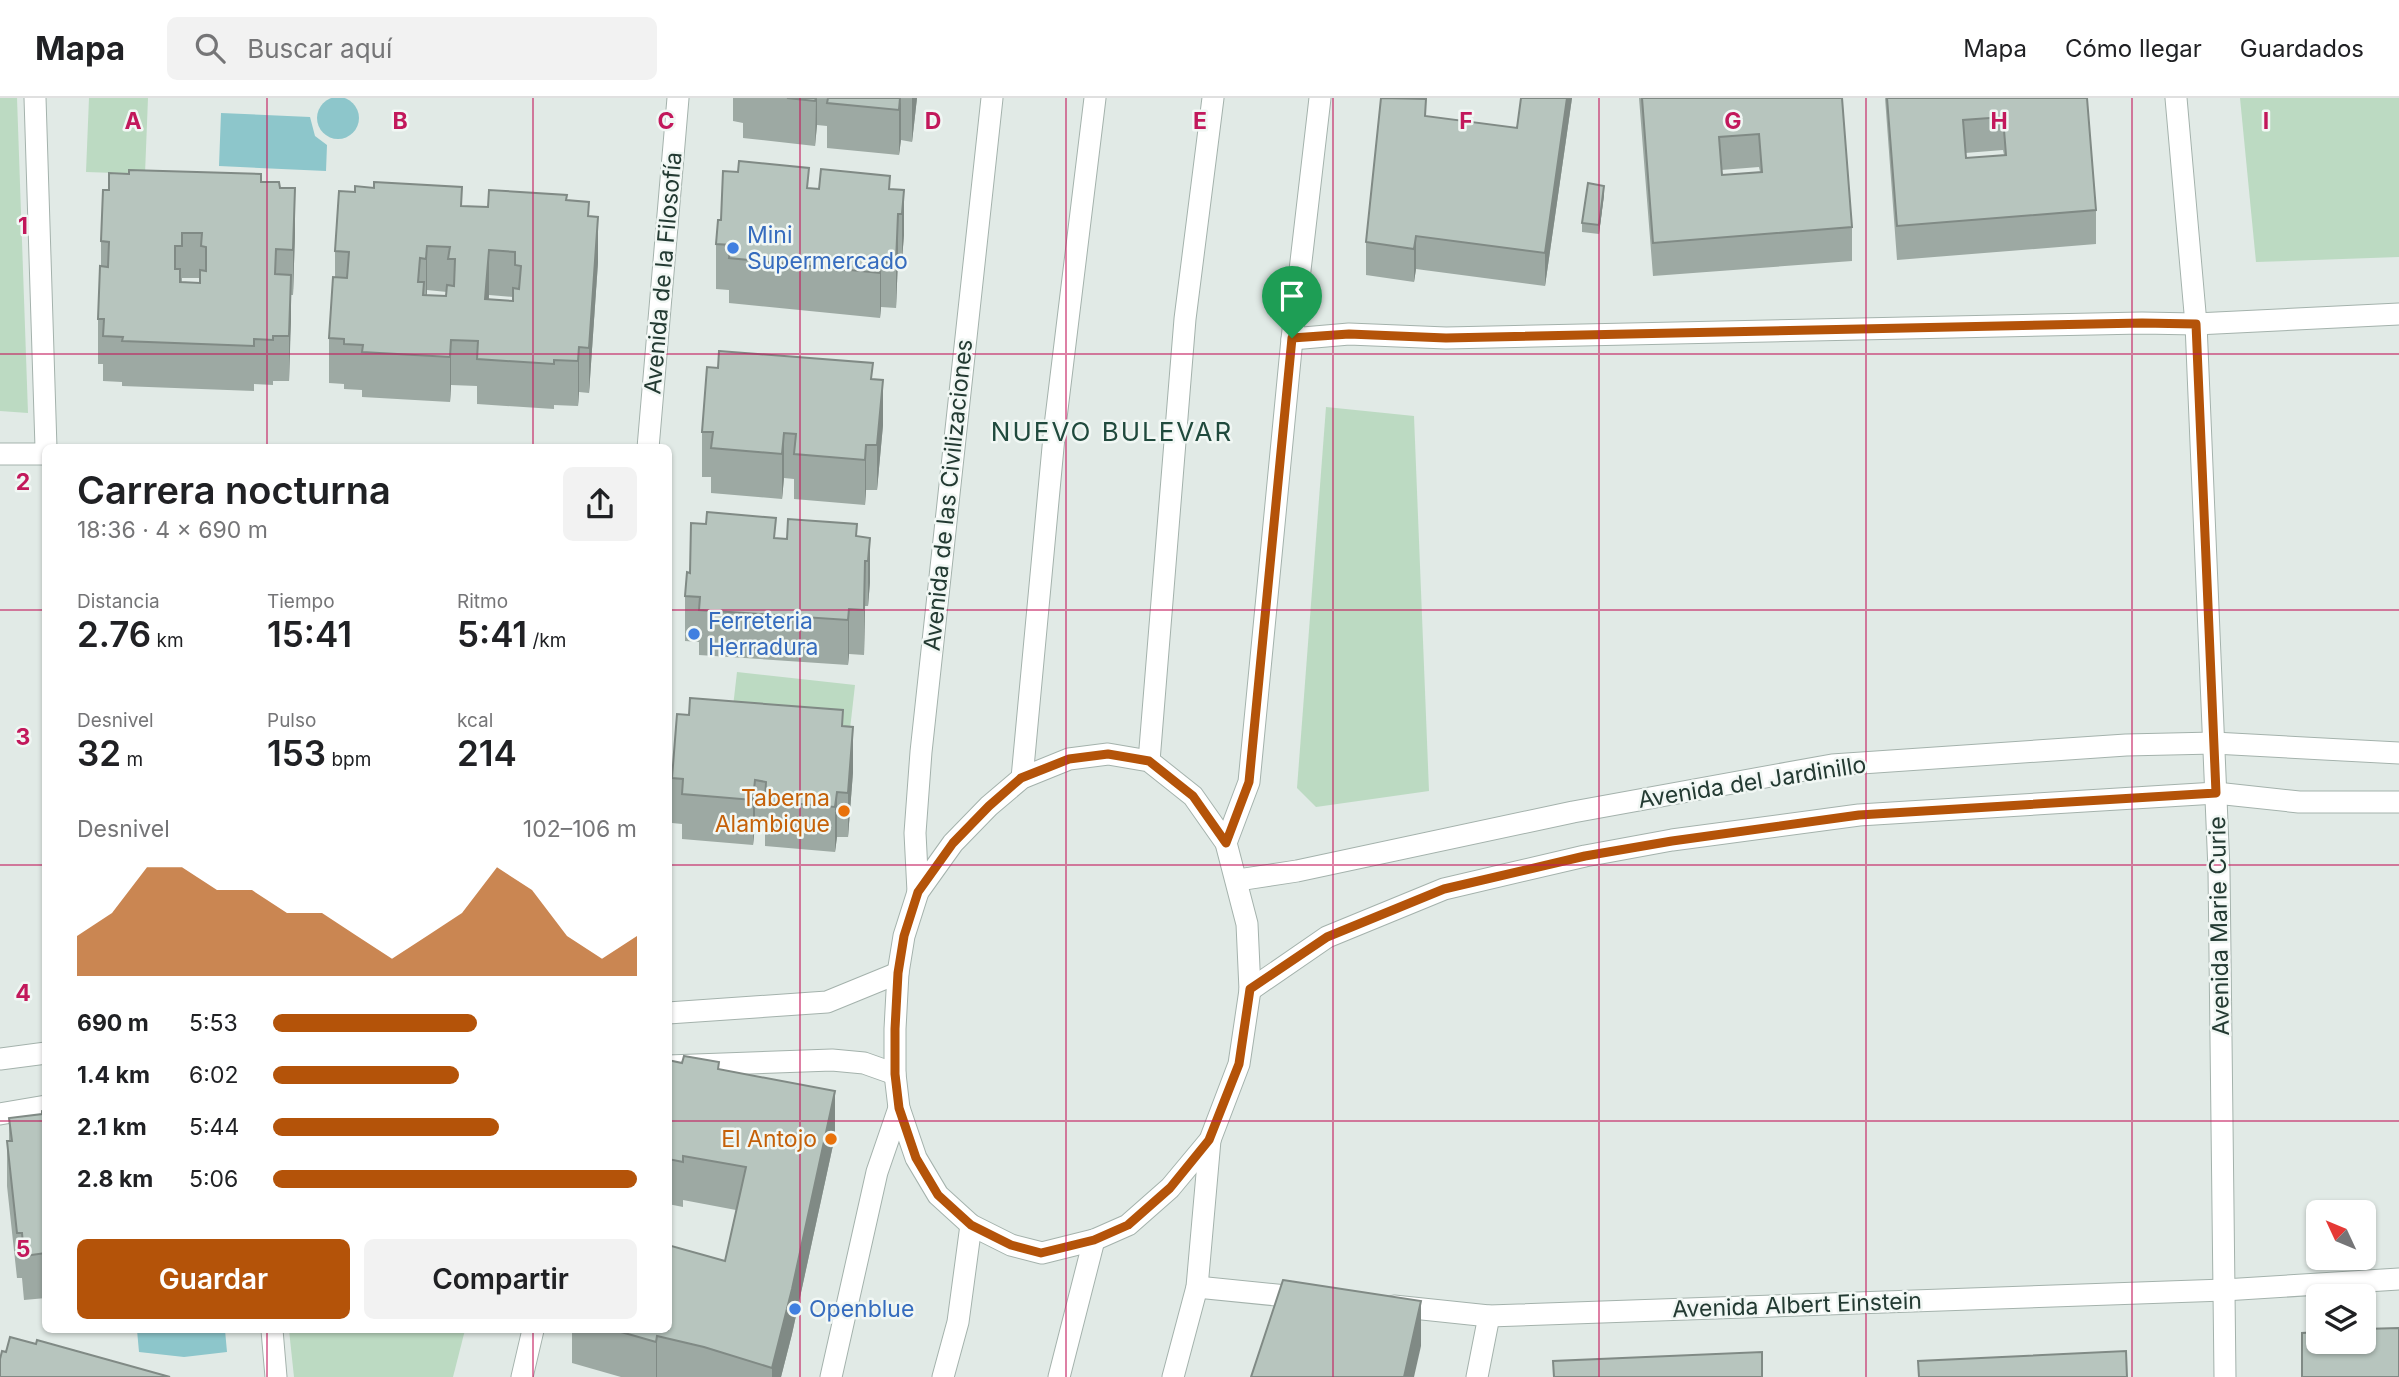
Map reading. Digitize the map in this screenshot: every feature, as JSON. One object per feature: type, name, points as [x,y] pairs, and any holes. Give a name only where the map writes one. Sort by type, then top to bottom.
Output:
[{"type":"street","points":[[35,98],[46,444]]},
{"type":"street","name":"Avenida de la Filosofía","points":[[648,444],[678,98]]},
{"type":"street","name":"Avenida de las Civilizaciones","points":[[918,892],[915,833],[921,752],[992,98]]},
{"type":"street","points":[[1021,778],[1055,426],[1095,98]]},
{"type":"street","points":[[1149,761],[1185,318],[1213,98]]},
{"type":"street","points":[[1226,843],[1249,782],[1292,338],[1320,98]]},
{"type":"street","name":"Avenida Marie Curie","points":[[2176,98],[2196,324],[2219,870],[2225,1377]]},
{"type":"street","points":[[1292,338],[1349,334],[1446,338],[2196,324],[2399,314]]},
{"type":"street","points":[[0,454],[42,454]]},
{"type":"street","name":"Avenida del Jardinillo","points":[[1238,880],[1297,871],[1573,812],[1832,765],[2126,745],[2214,743],[2399,753]]},
{"type":"street","points":[[1173,1377],[1197,1287],[1209,1140],[1239,1064],[1250,989],[1247,924],[1238,880],[1226,843],[1193,796],[1149,761],[1108,754],[1069,759],[1021,778],[953,843],[918,892],[904,936],[898,973],[895,1074],[899,1108],[916,1158],[938,1195],[971,1225],[1011,1245],[1041,1253],[1094,1240],[1128,1225],[1170,1188],[1209,1140]]},
{"type":"street","name":"Avenida del Jardinillo","points":[[1250,989],[1327,937],[1444,889],[1585,856],[1672,841],[1859,815],[2216,793],[2299,802],[2399,802]]},
{"type":"street","points":[[672,1013],[827,1002],[898,973]]},
{"type":"street","points":[[0,1059],[42,1054]]},
{"type":"street","points":[[672,1066],[832,1060],[864,1063],[895,1074]]},
{"type":"street","points":[[0,1114],[42,1107]]},
{"type":"street","points":[[831,1377],[877,1172],[899,1108]]},
{"type":"street","points":[[943,1377],[958,1322],[971,1225]]},
{"type":"street","points":[[1059,1377],[1094,1240]]},
{"type":"street","name":"Avenida Albert Einstein","points":[[1375,1305],[1489,1315],[2224,1290],[2399,1279]]},
{"type":"street","points":[[1197,1287],[1320,1300]]},
{"type":"street","points":[[1477,1377],[1489,1315]]},
{"type":"street","points":[[272,1333],[276,1377]]},
{"type":"street","points":[[522,1377],[532,1333]]},
{"type":"green space","points":[[0,98],[17,98],[28,413],[0,411]]},
{"type":"green space","points":[[89,98],[148,98],[145,174],[86,172]]},
{"type":"green space","points":[[2240,98],[2399,98],[2399,257],[2256,262]]},
{"type":"green space","points":[[1326,407],[1414,416],[1429,791],[1316,807],[1297,788]]},
{"type":"green space","points":[[737,672],[855,685],[849,738],[731,724]]},
{"type":"green space","points":[[289,1333],[464,1333],[453,1377],[294,1377]]},
{"type":"water","points":[[338,97],[353,103],[359,118],[353,133],[338,139],[323,133],[317,118],[323,103]]},
{"type":"water","points":[[221,113],[310,117],[315,136],[327,145],[326,171],[219,166]]},
{"type":"water","points":[[137,1333],[225,1333],[227,1352],[184,1357],[139,1352]]},
{"type":"building","points":[[787,98],[816,98],[815,101]]},
{"type":"building","points":[[828,98],[900,98],[899,110],[827,103]]},
{"type":"building","points":[[1381,98],[1426,99],[1425,116],[1517,128],[1521,98],[1567,98],[1545,253],[1416,236],[1414,249],[1366,242]]},
{"type":"building","points":[[1642,98],[1842,98],[1852,227],[1653,243]],"holes":[[[1759,134],[1762,172],[1722,175],[1719,137]]]},
{"type":"building","points":[[1887,98],[2087,98],[2096,210],[1897,226]],"holes":[[[2003,117],[2006,155],[1966,158],[1963,120]]]},
{"type":"building","points":[[739,161],[809,168],[807,188],[819,189],[821,169],[890,176],[889,189],[904,190],[902,214],[898,214],[896,263],[881,262],[880,273],[729,258],[731,245],[716,244],[718,220],[721,220],[723,171],[738,172]]},
{"type":"building","points":[[129,170],[261,174],[261,182],[279,182],[280,188],[295,188],[293,250],[276,249],[275,274],[291,275],[289,336],[273,336],[273,340],[254,339],[254,346],[122,341],[123,337],[103,336],[104,319],[98,319],[100,266],[108,267],[109,242],[101,241],[103,190],[109,190],[109,173],[129,174]],"holes":[[[182,233],[202,233],[201,246],[206,247],[206,271],[200,270],[200,283],[180,282],[180,269],[175,269],[175,246],[182,246]]]},
{"type":"building","points":[[374,182],[462,187],[461,206],[488,207],[489,190],[567,195],[566,200],[589,202],[588,216],[598,217],[589,348],[579,347],[578,361],[554,360],[554,364],[477,359],[478,341],[451,340],[450,357],[362,352],[363,345],[344,344],[344,339],[329,338],[333,277],[347,278],[349,252],[335,251],[339,191],[355,192],[355,186],[374,188]],"holes":[[[427,246],[450,247],[448,259],[455,259],[454,286],[447,285],[446,296],[423,295],[424,282],[418,282],[420,258],[426,259]],[[489,250],[515,252],[515,265],[521,266],[519,289],[513,288],[513,301],[485,299]]]},
{"type":"building","points":[[1588,183],[1604,186],[1599,225],[1582,223]]},
{"type":"building","points":[[719,351],[873,363],[871,379],[883,380],[877,445],[866,445],[865,460],[794,454],[796,434],[784,433],[782,454],[711,448],[713,432],[702,432],[707,367],[718,368]]},
{"type":"building","points":[[707,512],[776,518],[774,538],[787,539],[788,519],[857,524],[856,536],[870,538],[868,561],[865,561],[864,610],[849,609],[848,620],[699,610],[700,597],[685,596],[687,572],[690,573],[691,523],[706,524]]},
{"type":"building","points":[[690,698],[843,710],[842,726],[853,727],[848,793],[837,792],[835,807],[765,801],[766,782],[755,780],[753,800],[682,794],[683,779],[672,778],[677,714],[689,715]]},
{"type":"building","points":[[684,1056],[719,1062],[718,1069],[835,1091],[772,1368],[704,1347],[657,1336],[656,1342],[624,1333],[672,1333],[672,1246],[725,1261],[746,1167],[683,1156],[683,1162],[672,1160],[672,1061],[682,1063]]},
{"type":"building","points":[[42,1114],[42,1254],[24,1256],[22,1233],[17,1233],[7,1141],[12,1141],[9,1118]]},
{"type":"building","points":[[1283,1280],[1421,1301],[1404,1377],[1251,1377]]},
{"type":"building","points":[[2399,1328],[2399,1377],[2302,1377],[2302,1333],[2306,1333],[2306,1354],[2376,1354],[2376,1329]]},
{"type":"building","points":[[10,1337],[36,1344],[37,1340],[170,1377],[0,1377],[2,1351],[6,1352]]},
{"type":"building","points":[[2126,1351],[2127,1377],[1919,1377],[1918,1361]]},
{"type":"building","points":[[1762,1352],[1762,1377],[1554,1377],[1553,1361]]},
{"type":"place","name":"Mini Supermercado","points":[[733,248]]},
{"type":"place","name":"Ferreteria Herradura","points":[[694,634]]},
{"type":"place","name":"Taberna Alambique","points":[[844,811]]},
{"type":"place","name":"El Antojo","points":[[831,1139]]},
{"type":"place","name":"Openblue","points":[[795,1309]]},
{"type":"district","name":"NUEVO BULEVAR","points":[[1112,431]]},
{"type":"route","points":[[2196,324],[2216,793],[1859,815],[1585,856],[1444,889],[1327,937],[1250,989],[1239,1064],[1209,1140],[1170,1188],[1128,1225],[1094,1240],[1041,1253],[1011,1245],[971,1225],[938,1195],[916,1158],[899,1108],[895,1074],[898,973],[904,936],[918,892],[953,843],[1021,778],[1069,759],[1108,754],[1149,761],[1193,796],[1226,843],[1249,782],[1292,338],[1349,334],[1446,338],[2196,324]]}]
